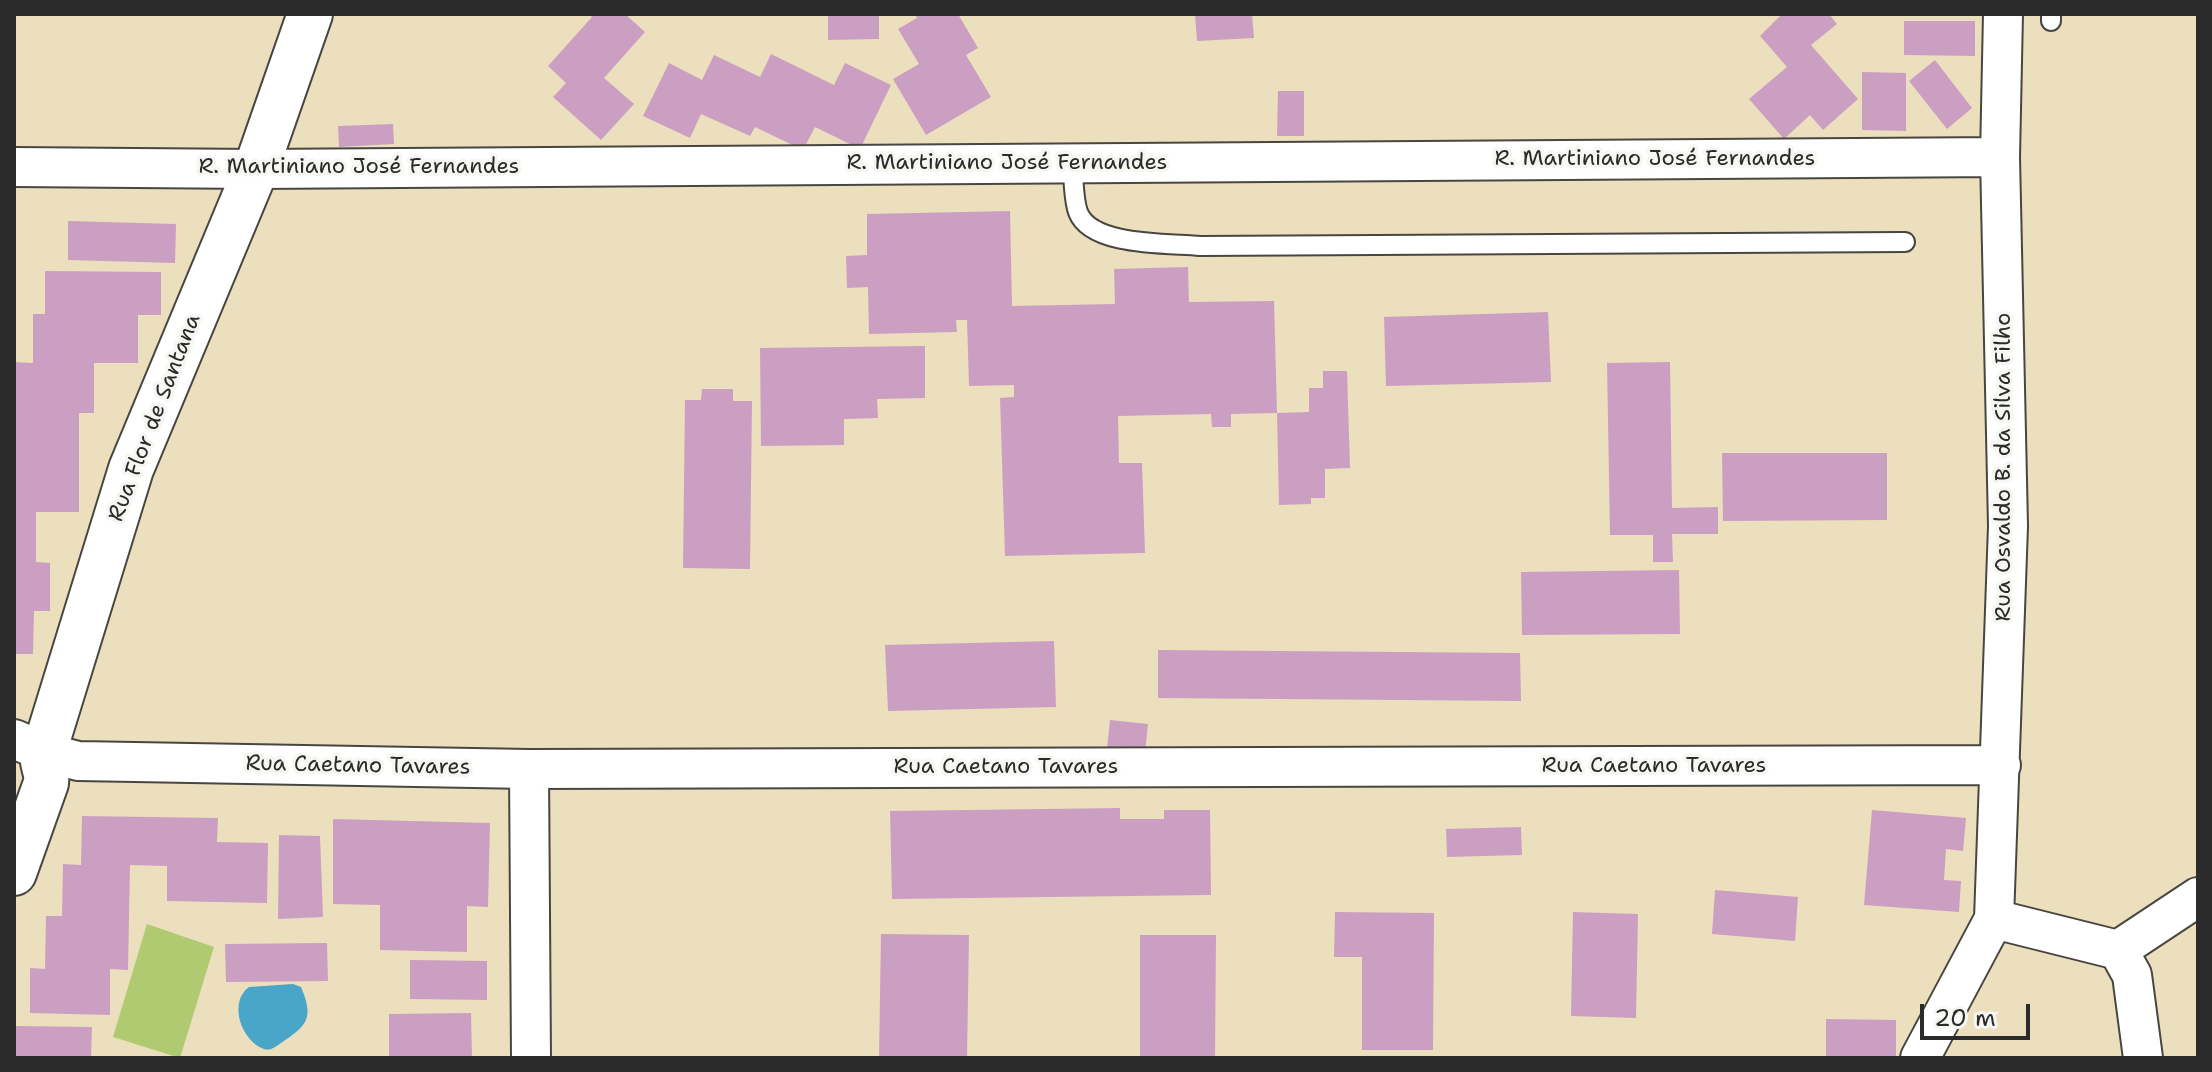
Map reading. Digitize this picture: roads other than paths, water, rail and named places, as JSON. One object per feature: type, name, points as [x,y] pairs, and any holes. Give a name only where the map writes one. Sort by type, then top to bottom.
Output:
[{"type":"street","name":"Rua Flor de Santana","points":[[14,873],[46,783],[47,772],[42,758],[29,745],[131,469],[256,169],[310,14]]},
{"type":"street","name":"Rua Osvaldo B. da Silva Filho","points":[[1994,919],[2008,526],[2000,157],[2003,14]]},
{"type":"street","name":"R. Martiniano José Fernandes","points":[[14,167],[256,169],[2000,157]]},
{"type":"street","name":"Rua Caetano Tavares","points":[[29,745],[78,761],[529,769],[2001,765]]},
{"type":"street","points":[[529,769],[531,1058]]},
{"type":"street","points":[[2118,950],[2198,897]]},
{"type":"street","points":[[1920,1058],[1994,919],[2118,950],[2132,975],[2143,1058]]},
{"type":"lane","points":[[1072,162],[1078,213],[1089,227],[1119,240],[1200,246],[1905,242]]},
{"type":"water","points":[[293,984],[301,987],[307,1006],[308,1014],[303,1026],[273,1048],[264,1049],[256,1045],[240,1021],[239,1002],[243,994],[249,987]]}]
